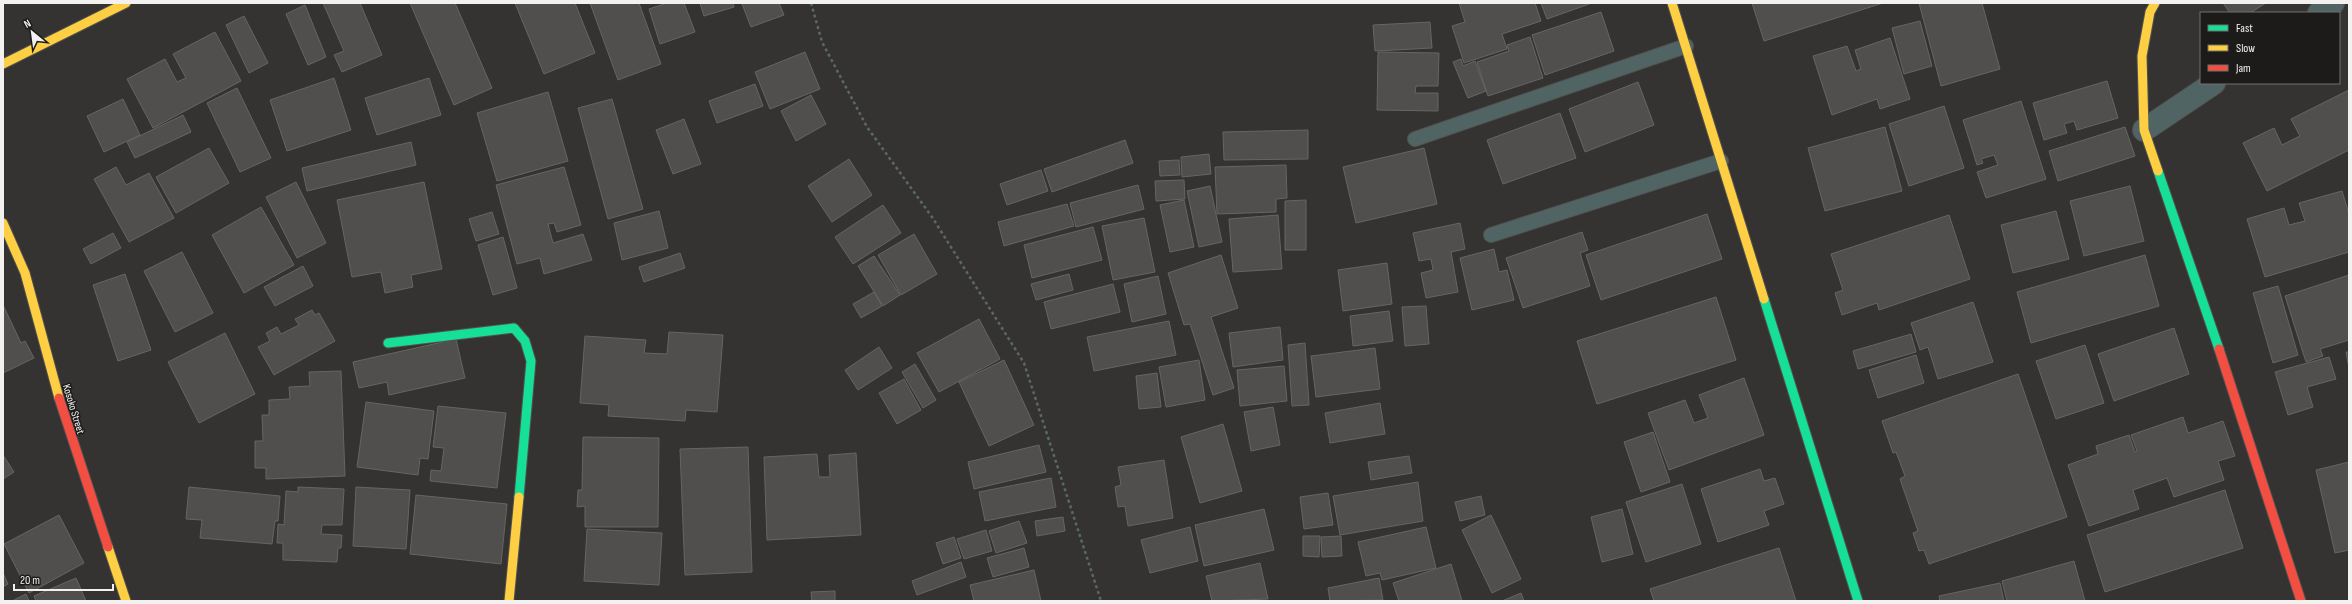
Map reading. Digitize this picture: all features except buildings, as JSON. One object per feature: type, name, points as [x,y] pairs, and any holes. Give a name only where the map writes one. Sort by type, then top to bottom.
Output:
[{"type":"street","points":[[3,64],[126,3]]},
{"type":"street","points":[[1672,3],[1858,601]]},
{"type":"street","points":[[2155,3],[2150,12],[2142,56],[2144,130],[2254,452],[2301,601]]},
{"type":"street","points":[[2320,12],[2333,3]]},
{"type":"street","points":[[2144,130],[2213,84]]},
{"type":"street","name":"Kosoko Street","points":[[3,223],[25,273],[62,412],[126,601]]},
{"type":"street","points":[[388,343],[514,328],[525,340],[531,361],[509,601]]},
{"type":"lane","points":[[1415,139],[1686,46]]},
{"type":"lane","points":[[1490,235],[1721,161]]},
{"type":"path","points":[[811,3],[822,42],[867,127],[932,217],[1024,364],[1101,601]]},
{"type":"traffic: fast","points":[[2158,171],[2219,349]]},
{"type":"traffic: fast","points":[[1764,299],[1858,601]]},
{"type":"traffic: fast","points":[[388,343],[514,328],[525,341],[531,361],[519,497]]},
{"type":"traffic: slow","points":[[3,64],[126,3]]},
{"type":"traffic: slow","points":[[1672,3],[1764,299]]},
{"type":"traffic: slow","points":[[2155,3],[2150,12],[2142,56],[2144,130],[2158,171]]},
{"type":"traffic: slow","points":[[3,223],[25,273],[59,398]]},
{"type":"traffic: slow","points":[[509,601],[519,497]]},
{"type":"traffic: slow","points":[[108,547],[126,601]]},
{"type":"traffic: jam","points":[[2219,349],[2301,601]]},
{"type":"traffic: jam","points":[[59,398],[108,547]]}]
